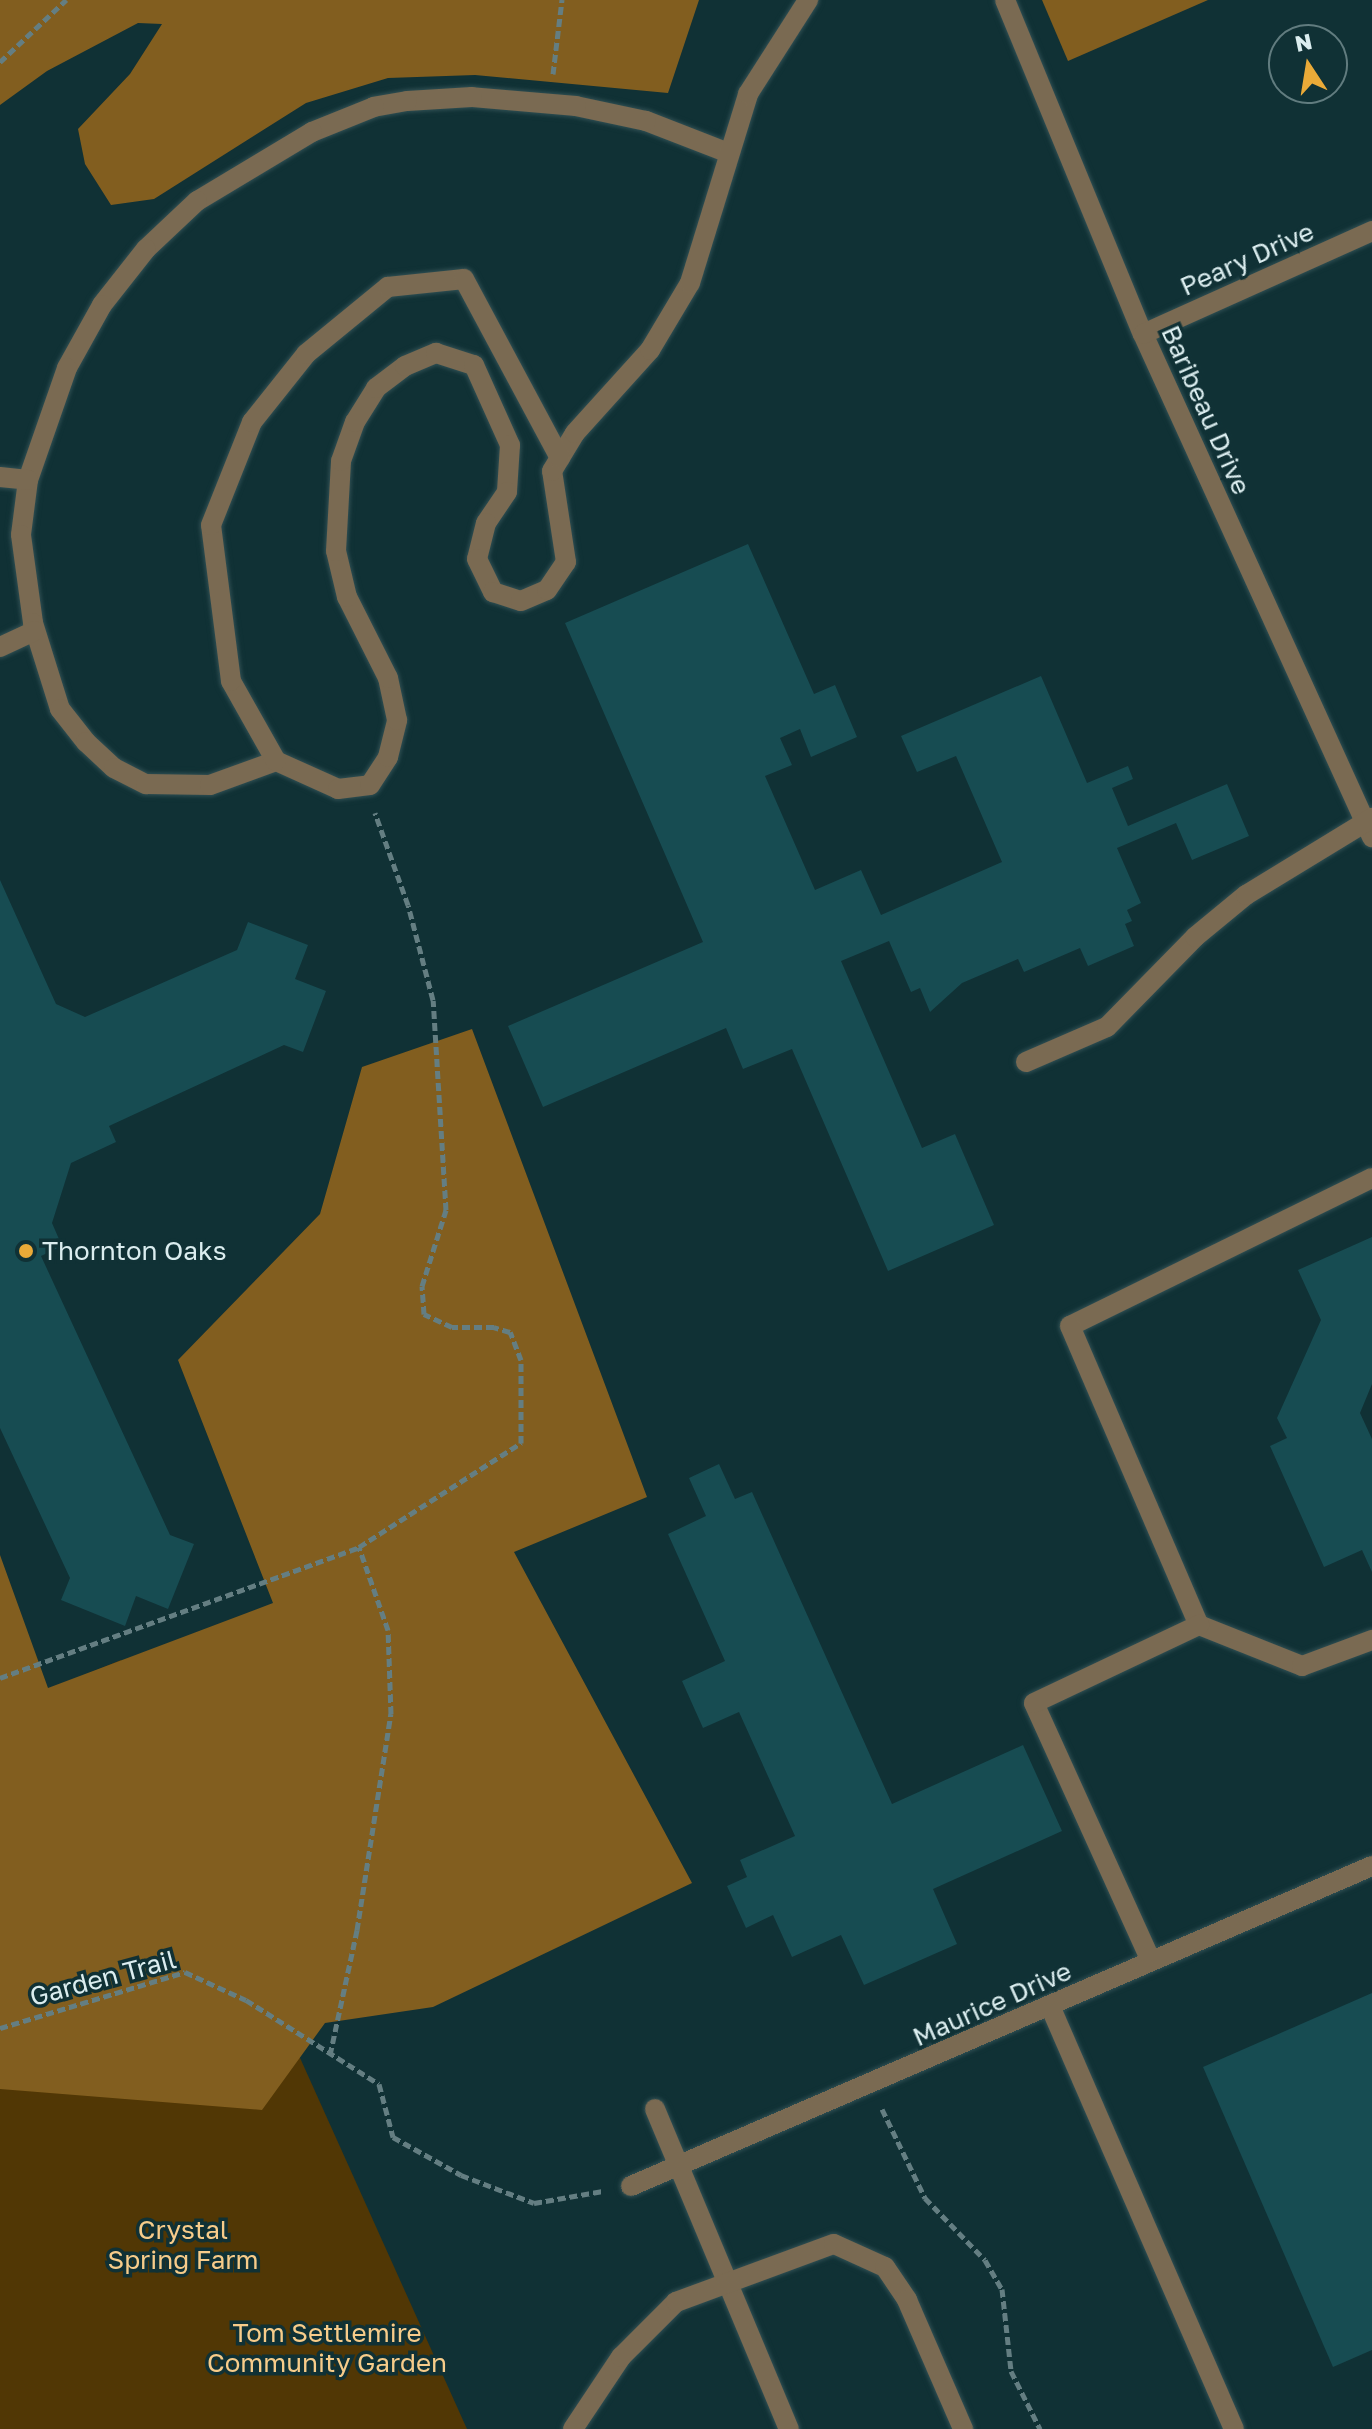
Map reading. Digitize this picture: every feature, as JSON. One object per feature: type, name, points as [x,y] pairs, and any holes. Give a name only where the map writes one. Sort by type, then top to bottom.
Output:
[{"type":"street","points":[[560,458],[464,279],[388,287],[306,354],[252,422],[211,525],[231,681],[276,761],[338,789],[370,785],[388,757],[397,720],[388,678],[347,597],[336,551],[341,461],[355,422],[376,388],[405,366],[436,353],[474,365],[510,445],[507,492],[486,523],[477,559],[493,592],[521,601],[547,590],[566,562],[552,471],[560,458],[575,433],[650,350],[690,283],[726,152],[748,94],[808,0]]},
{"type":"street","name":"Baribeau Drive","points":[[1005,0],[1143,334],[1370,826]]},
{"type":"street","points":[[276,761],[210,785],[179,788],[146,784],[114,768],[60,709],[35,631],[21,535],[28,480],[67,368],[102,305],[146,249],[225,180],[312,132],[374,107],[472,97],[549,104],[646,121],[726,152]]},
{"type":"street","name":"Peary Drive","points":[[1143,334],[1372,231]]},
{"type":"street","points":[[0,477],[28,480]]},
{"type":"street","points":[[0,647],[35,631]]},
{"type":"street","points":[[1026,1062],[1107,1027],[1195,937],[1246,895],[1370,826]]},
{"type":"street","points":[[1372,1178],[1070,1326],[1199,1625],[1302,1666],[1372,1640]]},
{"type":"street","points":[[1151,1961],[1034,1703],[1199,1625]]},
{"type":"street","name":"Maurice Drive","points":[[631,2186],[870,2086],[1372,1866]]},
{"type":"street","points":[[1050,2006],[1234,2429]]},
{"type":"street","points":[[655,2109],[681,2163],[789,2429]]},
{"type":"street","points":[[573,2429],[621,2357],[676,2302],[727,2280],[834,2244],[876,2261],[907,2300],[963,2429]]},
{"type":"path","points":[[0,62],[66,0]]},
{"type":"path","points":[[549,104],[562,0]]},
{"type":"path","points":[[0,1678],[359,1547],[521,1443],[521,1360],[510,1332],[494,1327],[452,1327],[424,1314],[422,1286],[446,1210],[433,1000],[408,905],[376,819],[370,785]]},
{"type":"path","points":[[330,2055],[357,1930],[391,1714],[388,1630],[359,1547]]},
{"type":"path","name":"Garden Trail","points":[[0,2028],[185,1972],[246,2000],[379,2084],[393,2137],[461,2175],[534,2203],[631,2186]]},
{"type":"path","points":[[870,2086],[925,2198],[985,2260],[1002,2289],[1011,2371],[1040,2429]]},
{"type":"green space","name":"Crystal Spring Farm","points":[[121,1660],[467,2429],[0,2429],[0,1710]]},
{"type":"shaded area","points":[[0,0],[699,0],[668,93],[475,75],[388,78],[306,103],[154,199],[111,205],[85,164],[78,129],[130,74],[162,24],[138,23],[47,71],[0,105]]},
{"type":"shaded area","points":[[1042,0],[1208,0],[1068,61]]},
{"type":"shaded area","points":[[472,1029],[647,1497],[514,1552],[692,1883],[433,2007],[325,2023],[262,2110],[0,2089],[0,1555],[48,1688],[273,1603],[178,1360],[320,1214],[362,1067]]},
{"type":"building","points":[[748,544],[814,694],[835,685],[857,737],[811,757],[800,729],[780,738],[792,765],[765,776],[815,890],[861,870],[881,915],[1002,862],[956,756],[917,772],[901,736],[1041,676],[1087,783],[1128,766],[1133,779],[1112,788],[1128,826],[1227,784],[1249,836],[1192,860],[1176,823],[1117,848],[1141,903],[1127,910],[1132,921],[1125,924],[1134,946],[1088,966],[1080,948],[1024,972],[1018,959],[962,983],[930,1012],[920,988],[911,992],[889,941],[841,961],[922,1148],[955,1134],[994,1225],[888,1271],[792,1049],[743,1069],[726,1028],[543,1107],[508,1026],[703,942],[565,623]]},
{"type":"building","name":"Thornton Oaks","points":[[0,880],[56,1004],[85,1017],[237,950],[248,922],[308,945],[295,979],[326,991],[303,1052],[284,1045],[109,1126],[116,1142],[71,1163],[52,1223],[62,1246],[41,1256],[170,1535],[194,1544],[168,1609],[136,1596],[125,1626],[61,1600],[70,1578],[0,1428]]},
{"type":"building","points":[[1372,1237],[1372,1384],[1360,1413],[1372,1439],[1372,1572],[1362,1550],[1324,1567],[1270,1446],[1287,1438],[1277,1418],[1321,1320],[1298,1270]]},
{"type":"building","points":[[719,1464],[735,1499],[752,1492],[892,1804],[1023,1745],[1062,1831],[933,1889],[957,1944],[864,1985],[841,1935],[792,1957],[773,1915],[746,1928],[727,1886],[747,1877],[740,1860],[795,1836],[739,1712],[703,1728],[682,1681],[725,1661],[668,1534],[706,1516],[689,1478]]},
{"type":"building","points":[[1372,1993],[1372,2350],[1333,2367],[1203,2067]]},
{"type":"place","name":"Thornton Oaks","points":[[26,1251]]},
{"type":"park label","name":"Tom Settlemire Community Garden","points":[[327,2348]]}]
